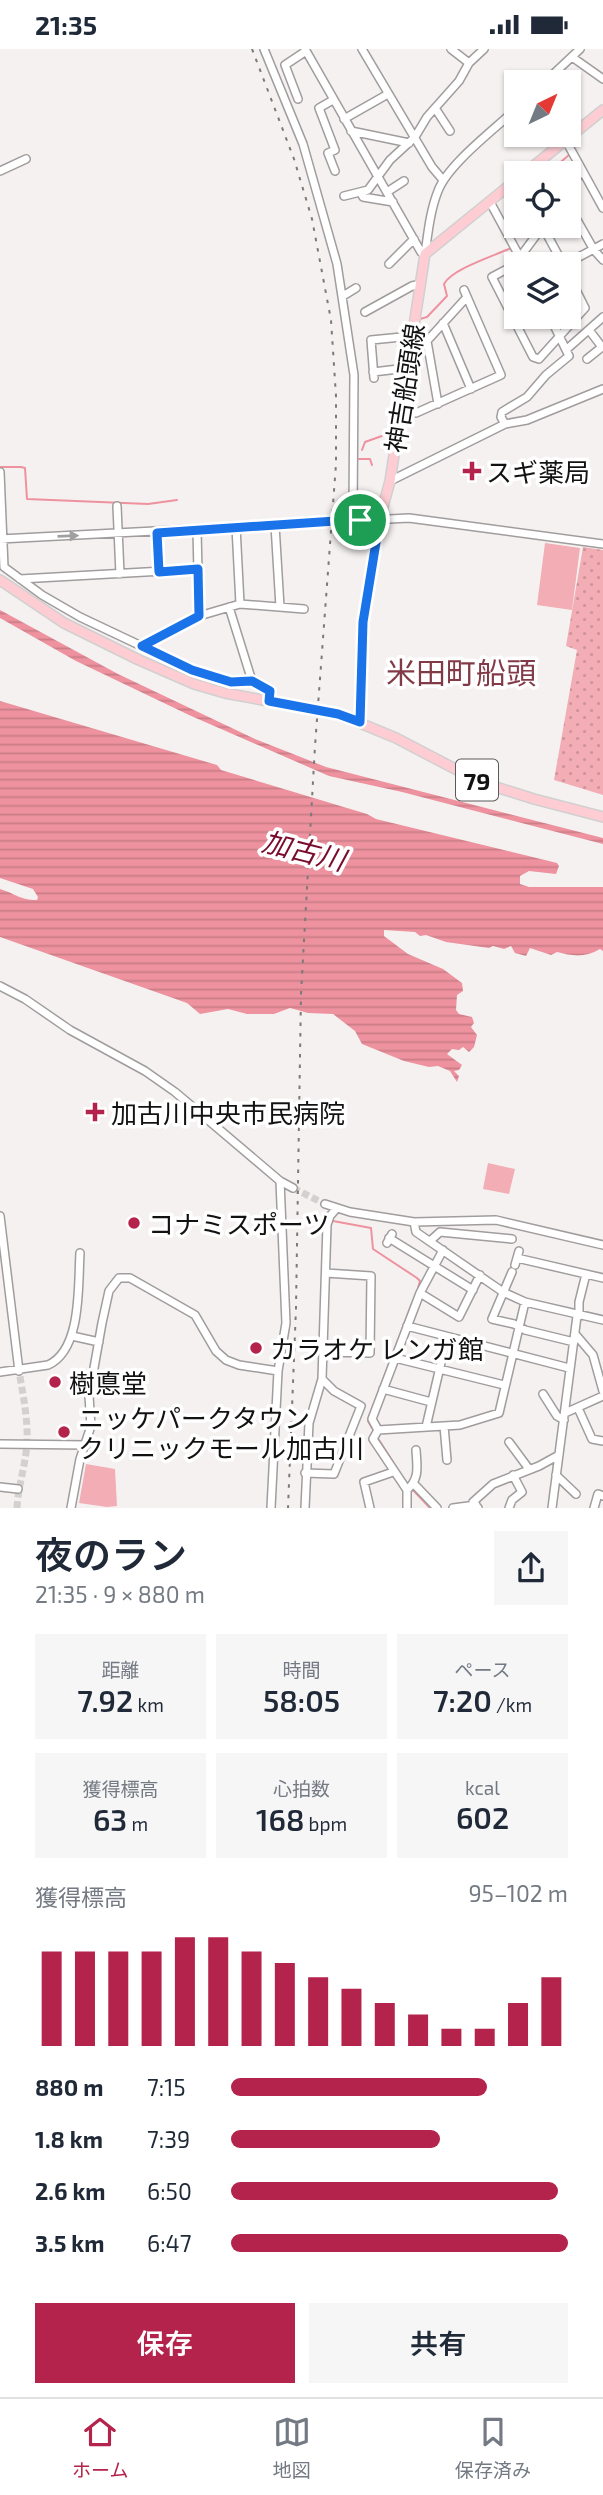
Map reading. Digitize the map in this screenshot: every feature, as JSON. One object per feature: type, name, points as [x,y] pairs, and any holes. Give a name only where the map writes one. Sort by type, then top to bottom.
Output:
[{"type":"main road","points":[[581,126],[603,101]]},
{"type":"main road","points":[[581,126],[603,110]]},
{"type":"main road","points":[[581,127],[603,118]]},
{"type":"main road","points":[[539,161],[556,147]]},
{"type":"main road","points":[[425,254],[504,190]]},
{"type":"main road","name":"神吉船頭線","points":[[360,722],[363,622],[380,518],[390,481],[425,254]]},
{"type":"main road","name":"79","points":[[0,580],[64,622],[194,684],[225,693],[338,714],[360,722],[480,782],[603,817]]},
{"type":"street","points":[[264,49],[307,155],[328,226],[343,296],[354,375],[355,453],[352,512],[360,520]]},
{"type":"street","points":[[286,49],[292,59]]},
{"type":"street","points":[[362,49],[412,140],[443,180]]},
{"type":"street","points":[[451,49],[469,63]]},
{"type":"street","points":[[344,196],[368,190],[459,81],[469,63],[484,49]]},
{"type":"street","points":[[558,70],[580,49]]},
{"type":"street","points":[[298,99],[285,65],[308,50],[333,100],[421,252],[425,254],[434,203],[443,180],[504,120]]},
{"type":"street","points":[[572,57],[603,79]]},
{"type":"street","points":[[344,119],[388,94]]},
{"type":"street","points":[[333,100],[319,108],[321,120],[335,150],[328,153],[335,171]]},
{"type":"street","points":[[435,109],[450,131]]},
{"type":"street","points":[[351,131],[412,140]]},
{"type":"street","points":[[569,147],[603,208]]},
{"type":"street","points":[[0,171],[26,159]]},
{"type":"street","points":[[387,192],[404,181]]},
{"type":"street","points":[[361,193],[363,197],[393,202]]},
{"type":"street","points":[[490,202],[517,252]]},
{"type":"street","points":[[581,227],[603,260]]},
{"type":"street","points":[[389,264],[414,239]]},
{"type":"street","points":[[581,256],[603,244]]},
{"type":"street","points":[[504,271],[492,277],[504,301]]},
{"type":"street","points":[[365,311],[412,286],[421,284]]},
{"type":"street","points":[[343,296],[356,288]]},
{"type":"street","points":[[401,407],[416,413],[501,375],[465,293],[427,341]]},
{"type":"street","points":[[567,349],[603,317]]},
{"type":"street","points":[[443,323],[471,389]]},
{"type":"street","points":[[518,329],[533,358],[539,359],[565,329]]},
{"type":"street","points":[[505,424],[501,417],[502,412],[527,397],[546,375],[569,356],[556,329]]},
{"type":"street","points":[[589,330],[602,347],[592,358]]},
{"type":"street","points":[[407,368],[373,375],[371,340],[412,338],[427,341]]},
{"type":"street","points":[[427,341],[438,404]]},
{"type":"street","points":[[390,481],[505,424],[527,420],[603,389]]},
{"type":"street","points":[[0,472],[2,567],[80,617],[192,670],[227,681],[252,681],[270,691],[269,701]]},
{"type":"street","points":[[117,506],[120,574]]},
{"type":"street","points":[[2,539],[409,518],[603,544]]},
{"type":"street","points":[[275,525],[280,607]]},
{"type":"street","points":[[236,527],[240,604]]},
{"type":"street","points":[[197,530],[199,616]]},
{"type":"street","points":[[157,533],[159,572]]},
{"type":"street","points":[[20,579],[198,569]]},
{"type":"street","points":[[142,646],[199,616],[240,604],[304,609]]},
{"type":"street","points":[[229,607],[252,681]]},
{"type":"street","points":[[0,986],[25,999],[70,1030],[145,1071],[175,1092],[280,1181],[293,1188]]},
{"type":"street","points":[[271,1508],[278,1371],[286,1323],[280,1181]]},
{"type":"street","points":[[325,1204],[336,1209],[384,1219],[414,1222],[496,1220],[603,1245]]},
{"type":"street","points":[[305,1508],[309,1423],[322,1379],[327,1225],[336,1209]]},
{"type":"street","points":[[0,1216],[19,1371]]},
{"type":"street","points":[[414,1222],[416,1232],[503,1292],[525,1302],[603,1320]]},
{"type":"street","points":[[430,1241],[440,1232],[512,1239]]},
{"type":"street","points":[[389,1238],[473,1290]]},
{"type":"street","points":[[378,1430],[372,1419],[420,1293],[443,1250]]},
{"type":"street","points":[[0,1371],[40,1368],[55,1362],[69,1345],[80,1253]]},
{"type":"street","points":[[543,1394],[557,1416],[564,1417],[603,1393],[593,1355],[575,1338],[525,1330],[492,1319],[516,1262],[603,1278]]},
{"type":"street","points":[[323,1352],[370,1353],[371,1276],[326,1273]]},
{"type":"street","points":[[552,1508],[569,1369],[586,1274]]},
{"type":"street","points":[[420,1293],[459,1317],[480,1275]]},
{"type":"street","points":[[71,1508],[79,1459],[91,1426],[89,1396],[99,1342],[112,1284],[119,1278],[130,1278],[195,1315],[216,1351],[226,1360],[239,1365],[278,1371]]},
{"type":"street","points":[[378,1430],[460,1425],[499,1413],[525,1302]]},
{"type":"street","points":[[407,1326],[569,1369]]},
{"type":"street","points":[[72,1336],[99,1342]]},
{"type":"street","points":[[426,1427],[447,1337]]},
{"type":"street","points":[[395,1358],[504,1385]]},
{"type":"street","points":[[305,1473],[334,1474],[361,1406],[334,1391],[322,1379]]},
{"type":"street","points":[[383,1389],[431,1402]]},
{"type":"street","points":[[317,1397],[334,1391]]},
{"type":"street","points":[[578,1408],[592,1439],[603,1441]]},
{"type":"street","points":[[444,1426],[447,1460]]},
{"type":"street","points":[[378,1430],[373,1439],[407,1490],[407,1508]]},
{"type":"street","points":[[509,1442],[529,1469]]},
{"type":"street","points":[[0,1444],[86,1445]]},
{"type":"street","points":[[407,1490],[414,1484],[418,1473],[413,1463],[416,1450]]},
{"type":"street","points":[[477,1506],[473,1502],[493,1484],[559,1455]]},
{"type":"street","points":[[370,1508],[364,1482],[393,1472]]},
{"type":"street","points":[[509,1508],[512,1500],[522,1492],[513,1475]]},
{"type":"street","points":[[556,1475],[576,1494]]},
{"type":"street","points":[[414,1484],[436,1508]]},
{"type":"street","points":[[0,1487],[18,1489]]},
{"type":"street","points":[[594,1508],[598,1494],[603,1496]]},
{"type":"street","points":[[453,1508],[477,1506]]},
{"type":"shaded area","points":[[545,543],[580,548],[572,610],[537,605]]},
{"type":"shaded area","points":[[583,547],[603,550],[603,795],[554,780],[577,650],[566,646]]},
{"type":"shaded area","points":[[488,1163],[515,1169],[509,1194],[483,1189]]},
{"type":"shaded area","points":[[86,1464],[115,1469],[117,1506],[79,1503]]},
{"type":"water","points":[[0,610],[118,674],[255,739],[326,767],[603,838],[603,844],[329,776],[189,715],[76,661],[0,618]]},
{"type":"water","name":"加古川","points":[[0,701],[217,765],[221,770],[376,819],[557,863],[559,866],[556,874],[529,871],[520,876],[520,884],[529,887],[603,887],[603,951],[600,949],[578,955],[557,952],[551,955],[530,948],[526,956],[515,953],[511,946],[504,949],[493,946],[489,948],[446,942],[426,935],[420,936],[415,932],[384,930],[384,936],[408,954],[443,969],[462,983],[463,991],[457,995],[456,1010],[459,1014],[472,1017],[474,1023],[471,1027],[477,1035],[474,1047],[469,1052],[463,1047],[459,1050],[452,1049],[447,1054],[462,1065],[459,1070],[454,1071],[459,1076],[457,1082],[450,1071],[438,1066],[429,1067],[404,1061],[362,1044],[355,1031],[333,1014],[308,1013],[290,1008],[274,1014],[247,1014],[228,1009],[200,1014],[187,1003],[0,937],[0,889],[26,899],[37,900],[38,897],[33,889],[0,878]]},
{"type":"waterway","points":[[562,161],[569,155]]},
{"type":"waterway","points":[[420,319],[427,317],[447,296],[444,284],[448,278],[464,268],[511,248]]},
{"type":"waterway","points":[[362,450],[365,442],[393,432]]},
{"type":"waterway","points":[[359,459],[370,459],[372,465]]},
{"type":"waterway","points":[[0,467],[25,468],[27,499],[148,504],[177,500]]},
{"type":"waterway","points":[[333,1221],[371,1228],[373,1249],[417,1278],[420,1281],[417,1292]]},
{"type":"waterway","points":[[372,1428],[368,1421],[370,1414],[412,1303]]},
{"type":"waterway","points":[[379,1440],[405,1481]]},
{"type":"waterway","points":[[411,1488],[430,1508]]},
{"type":"tunnel","points":[[293,1188],[325,1204]]},
{"type":"tunnel","points":[[17,1508],[27,1442],[19,1371]]},
{"type":"railway","points":[[252,49],[294,159],[312,219],[331,320],[336,396],[336,464],[315,746],[301,994],[296,1308],[288,1508]]},
{"type":"place","name":"スギ薬局","points":[[472,471]]},
{"type":"place","name":"加古川中央市民病院","points":[[95,1112]]},
{"type":"place","name":"コナミスポーツ","points":[[134,1223]]},
{"type":"place","name":"カラオケ レンガ館","points":[[256,1348]]},
{"type":"place","name":"樹悳堂","points":[[55,1382]]},
{"type":"place","name":"ニッケパークタウン クリニックモール加古川","points":[[64,1432]]},
{"type":"district","name":"米田町船頭","points":[[461,672]]},
{"type":"route","points":[[380,518],[363,622],[360,722],[338,714],[269,701],[270,691],[252,681],[231,682],[192,670],[142,646],[199,616],[198,569],[159,572],[157,533],[360,520],[380,518]]}]
